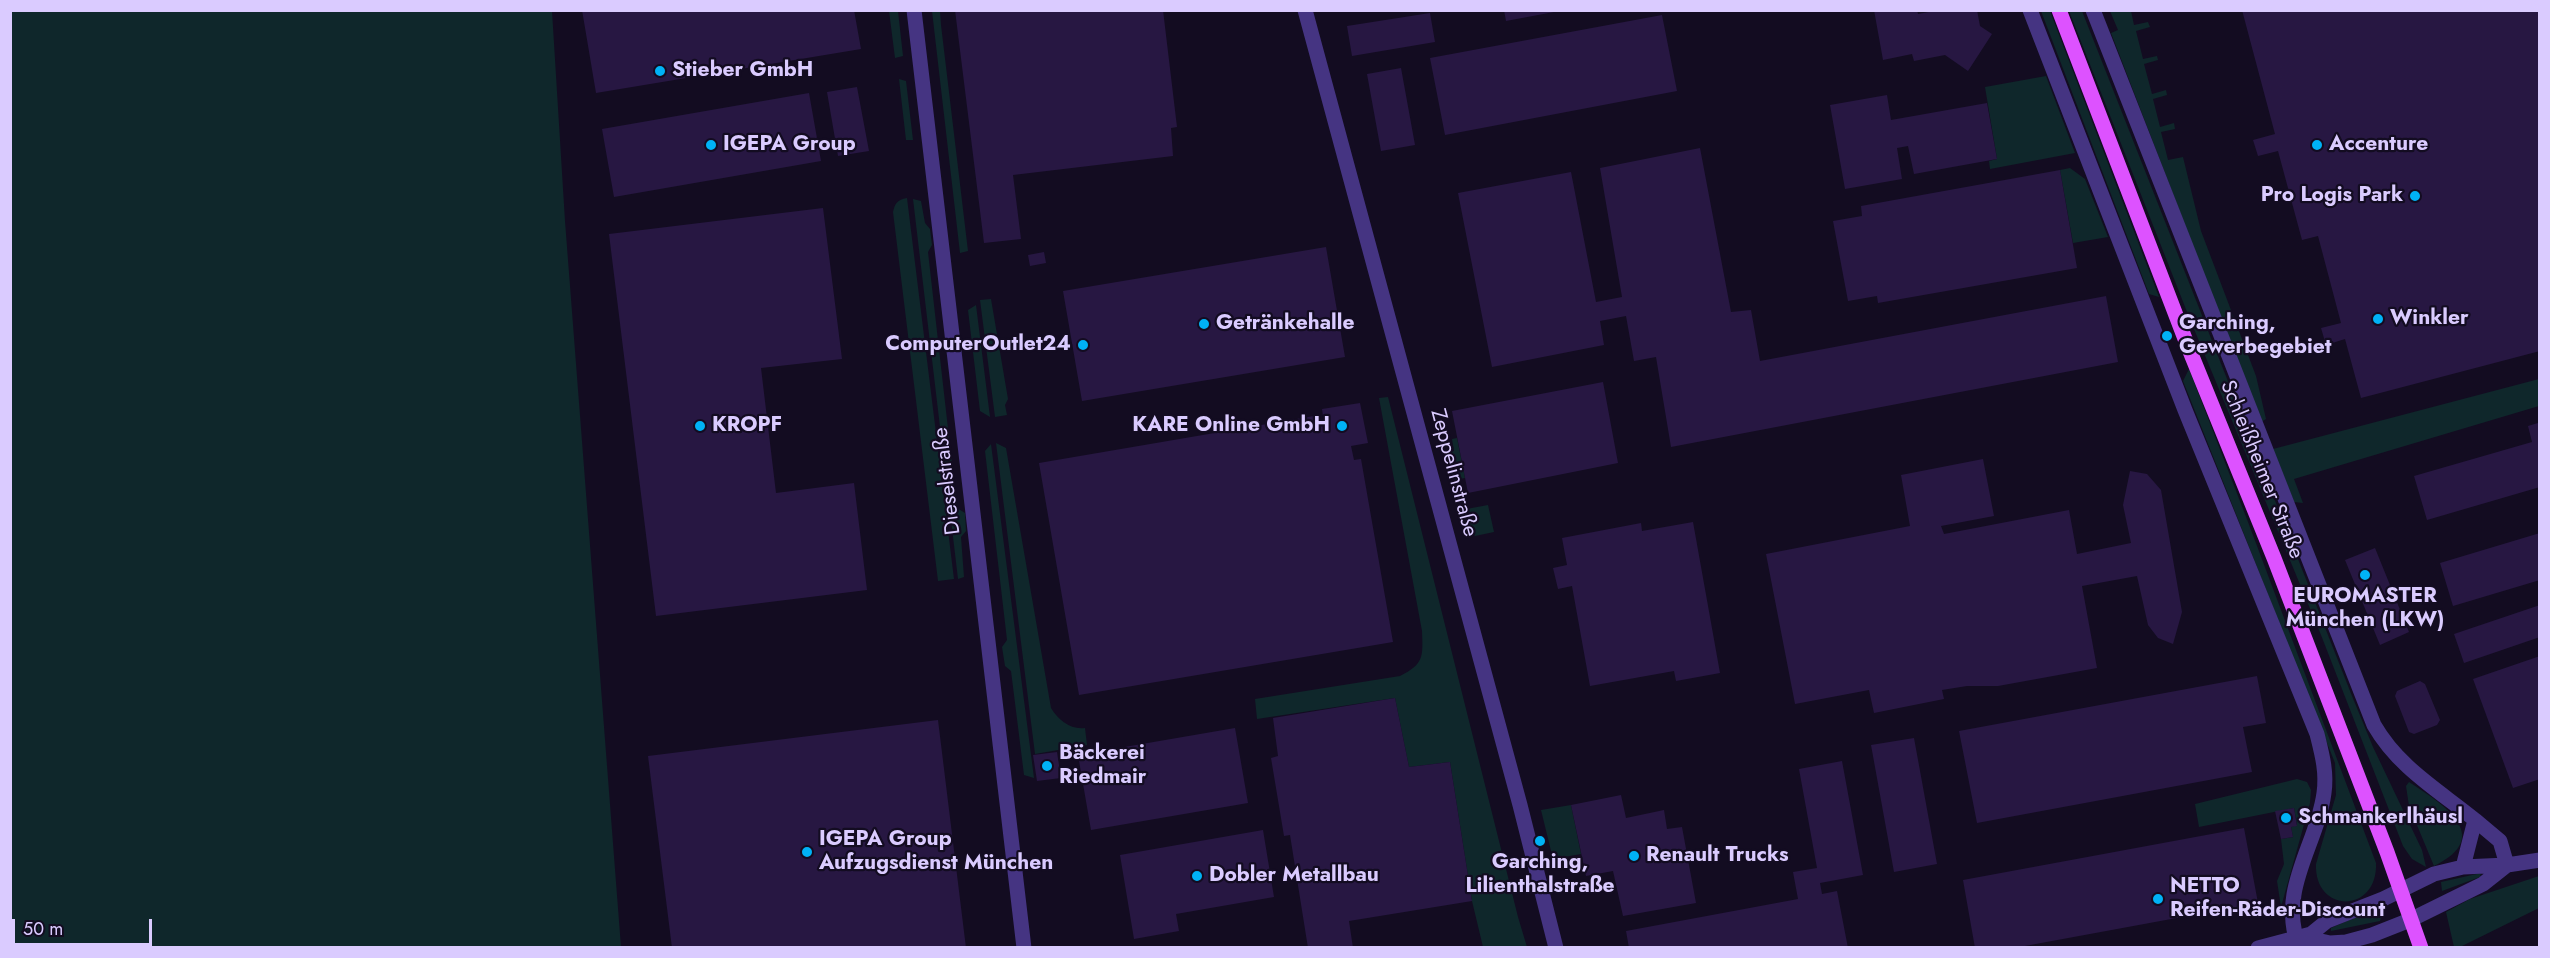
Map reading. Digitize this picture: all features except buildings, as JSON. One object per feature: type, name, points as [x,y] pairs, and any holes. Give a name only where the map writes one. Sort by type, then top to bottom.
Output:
[{"type":"main road","name":"Schleißheimer Straße","points":[[2060,10],[2187,344],[2279,569],[2421,948]]},
{"type":"street","name":"Dieselstraße","points":[[914,10],[1024,948]]},
{"type":"street","name":"Zeppelinstraße","points":[[1305,10],[1520,805],[1556,948]]},
{"type":"street","points":[[2030,10],[2182,401],[2317,734],[2326,772],[2324,795],[2291,904],[2298,943]]},
{"type":"street","name":"Schleißheimer Straße","points":[[2093,10],[2374,725],[2386,747],[2405,766],[2500,841],[2507,865]]},
{"type":"street","points":[[2463,867],[2473,818]]},
{"type":"street","points":[[2298,943],[2327,921],[2400,891],[2434,874],[2463,867],[2507,865],[2540,860]]},
{"type":"street","points":[[2258,948],[2312,939],[2330,944],[2372,935],[2410,920],[2483,884],[2507,865]]},
{"type":"green space","points":[[10,11],[552,11],[565,221],[621,947],[11,947]]},
{"type":"green space","points":[[889,11],[898,11],[903,56],[895,58]]},
{"type":"green space","points":[[932,11],[940,11],[968,251],[960,253]]},
{"type":"green space","points":[[2041,11],[2050,11],[2159,297],[2149,294]]},
{"type":"green space","points":[[2069,11],[2082,11],[2352,696],[2373,747],[2422,850],[2426,867],[2412,859],[2403,846],[2321,635],[2189,317]]},
{"type":"green space","points":[[2110,11],[2131,11],[2134,25],[2148,22],[2150,27],[2136,31],[2143,59],[2157,56],[2158,60],[2144,64],[2152,94],[2166,90],[2167,95],[2153,99],[2160,127],[2174,123],[2175,129],[2161,132],[2168,160],[2183,157],[2201,231],[2256,376],[2266,419],[2261,422],[2111,33],[2118,30]]},
{"type":"green space","points":[[2046,76],[2075,153],[1990,169],[1989,161],[1997,159],[1985,87]]},
{"type":"green space","points":[[899,79],[906,81],[913,140],[906,140]]},
{"type":"green space","points":[[2070,168],[2085,179],[2108,237],[2073,243],[2060,170]]},
{"type":"green space","points":[[907,198],[954,579],[938,581],[893,212],[897,202]]},
{"type":"green space","points":[[913,199],[921,201],[925,223],[930,229],[932,245],[928,252],[957,508],[965,513],[966,531],[961,537],[964,577],[958,579]]},
{"type":"green space","points":[[991,299],[1008,399],[1005,405],[1007,415],[995,417],[980,300]]},
{"type":"green space","points":[[976,305],[990,417],[980,411],[968,310]]},
{"type":"green space","points":[[2189,369],[2376,863],[2374,880],[2367,892],[2357,899],[2346,901],[2335,899],[2325,892],[2318,880],[2316,864],[2336,795],[2335,763],[2183,381]]},
{"type":"green space","points":[[2539,379],[2539,406],[2294,479],[2303,503],[2294,502],[2273,449]]},
{"type":"green space","points":[[1388,397],[1527,947],[1483,947],[1472,901],[1450,762],[1409,767],[1395,698],[1257,719],[1255,699],[1400,676],[1414,668],[1420,659],[1422,631],[1379,398]]},
{"type":"green space","points":[[1457,438],[1465,478],[1459,479],[1456,466],[1449,468],[1445,454],[1454,451],[1452,439]]},
{"type":"green space","points":[[996,443],[1006,448],[1051,708],[1065,723],[1085,728],[1087,745],[1035,754]]},
{"type":"green space","points":[[991,444],[1034,778],[1024,775],[1011,671],[1005,666],[1002,647],[1007,640],[985,451]]},
{"type":"green space","points":[[1488,505],[1494,532],[1475,536],[1467,530],[1461,510]]},
{"type":"green space","points":[[2297,779],[2307,782],[2311,790],[2310,803],[2281,907],[2277,881],[2284,864],[2281,839],[2293,837],[2291,827],[2297,825],[2294,808],[2199,827],[2195,804]]},
{"type":"green space","points":[[2409,782],[2447,810],[2457,821],[2462,832],[2461,843],[2452,855],[2434,866],[2409,806],[2406,786]]},
{"type":"green space","points":[[1571,805],[1581,854],[1553,859],[1541,810]]},
{"type":"green space","points":[[2481,873],[2480,877],[2442,891],[2441,882]]},
{"type":"green space","points":[[2539,876],[2539,908],[2460,947],[2454,947],[2446,912],[2470,899]]},
{"type":"green space","points":[[2374,913],[2382,915],[2380,921],[2331,931],[2331,928],[2354,918]]},
{"type":"place","name":"Stieber GmbH","points":[[660,71]]},
{"type":"place","name":"IGEPA Group","points":[[711,145]]},
{"type":"place","name":"Accenture","points":[[2317,145]]},
{"type":"place","name":"Pro Logis Park","points":[[2415,196]]},
{"type":"place","name":"Winkler","points":[[2378,319]]},
{"type":"place","name":"Getränkehalle","points":[[1204,324]]},
{"type":"place","name":"Garching, Gewerbegebiet","points":[[2167,336]]},
{"type":"place","name":"ComputerOutlet24","points":[[1083,345]]},
{"type":"place","name":"KROPF","points":[[700,426]]},
{"type":"place","name":"KARE Online GmbH","points":[[1342,426]]},
{"type":"place","name":"EUROMASTER München (LKW)","points":[[2365,575]]},
{"type":"place","name":"Bäckerei Riedmair","points":[[1047,766]]},
{"type":"place","name":"Schmankerlhäusl","points":[[2286,818]]},
{"type":"place","name":"Garching, Lilienthalstraße","points":[[1540,841]]},
{"type":"place","name":"IGEPA Group Aufzugsdienst München","points":[[807,852]]},
{"type":"place","name":"Renault Trucks","points":[[1634,856]]},
{"type":"place","name":"Dobler Metallbau","points":[[1197,876]]},
{"type":"place","name":"NETTO Reifen-Räder-Discount","points":[[2158,899]]}]
